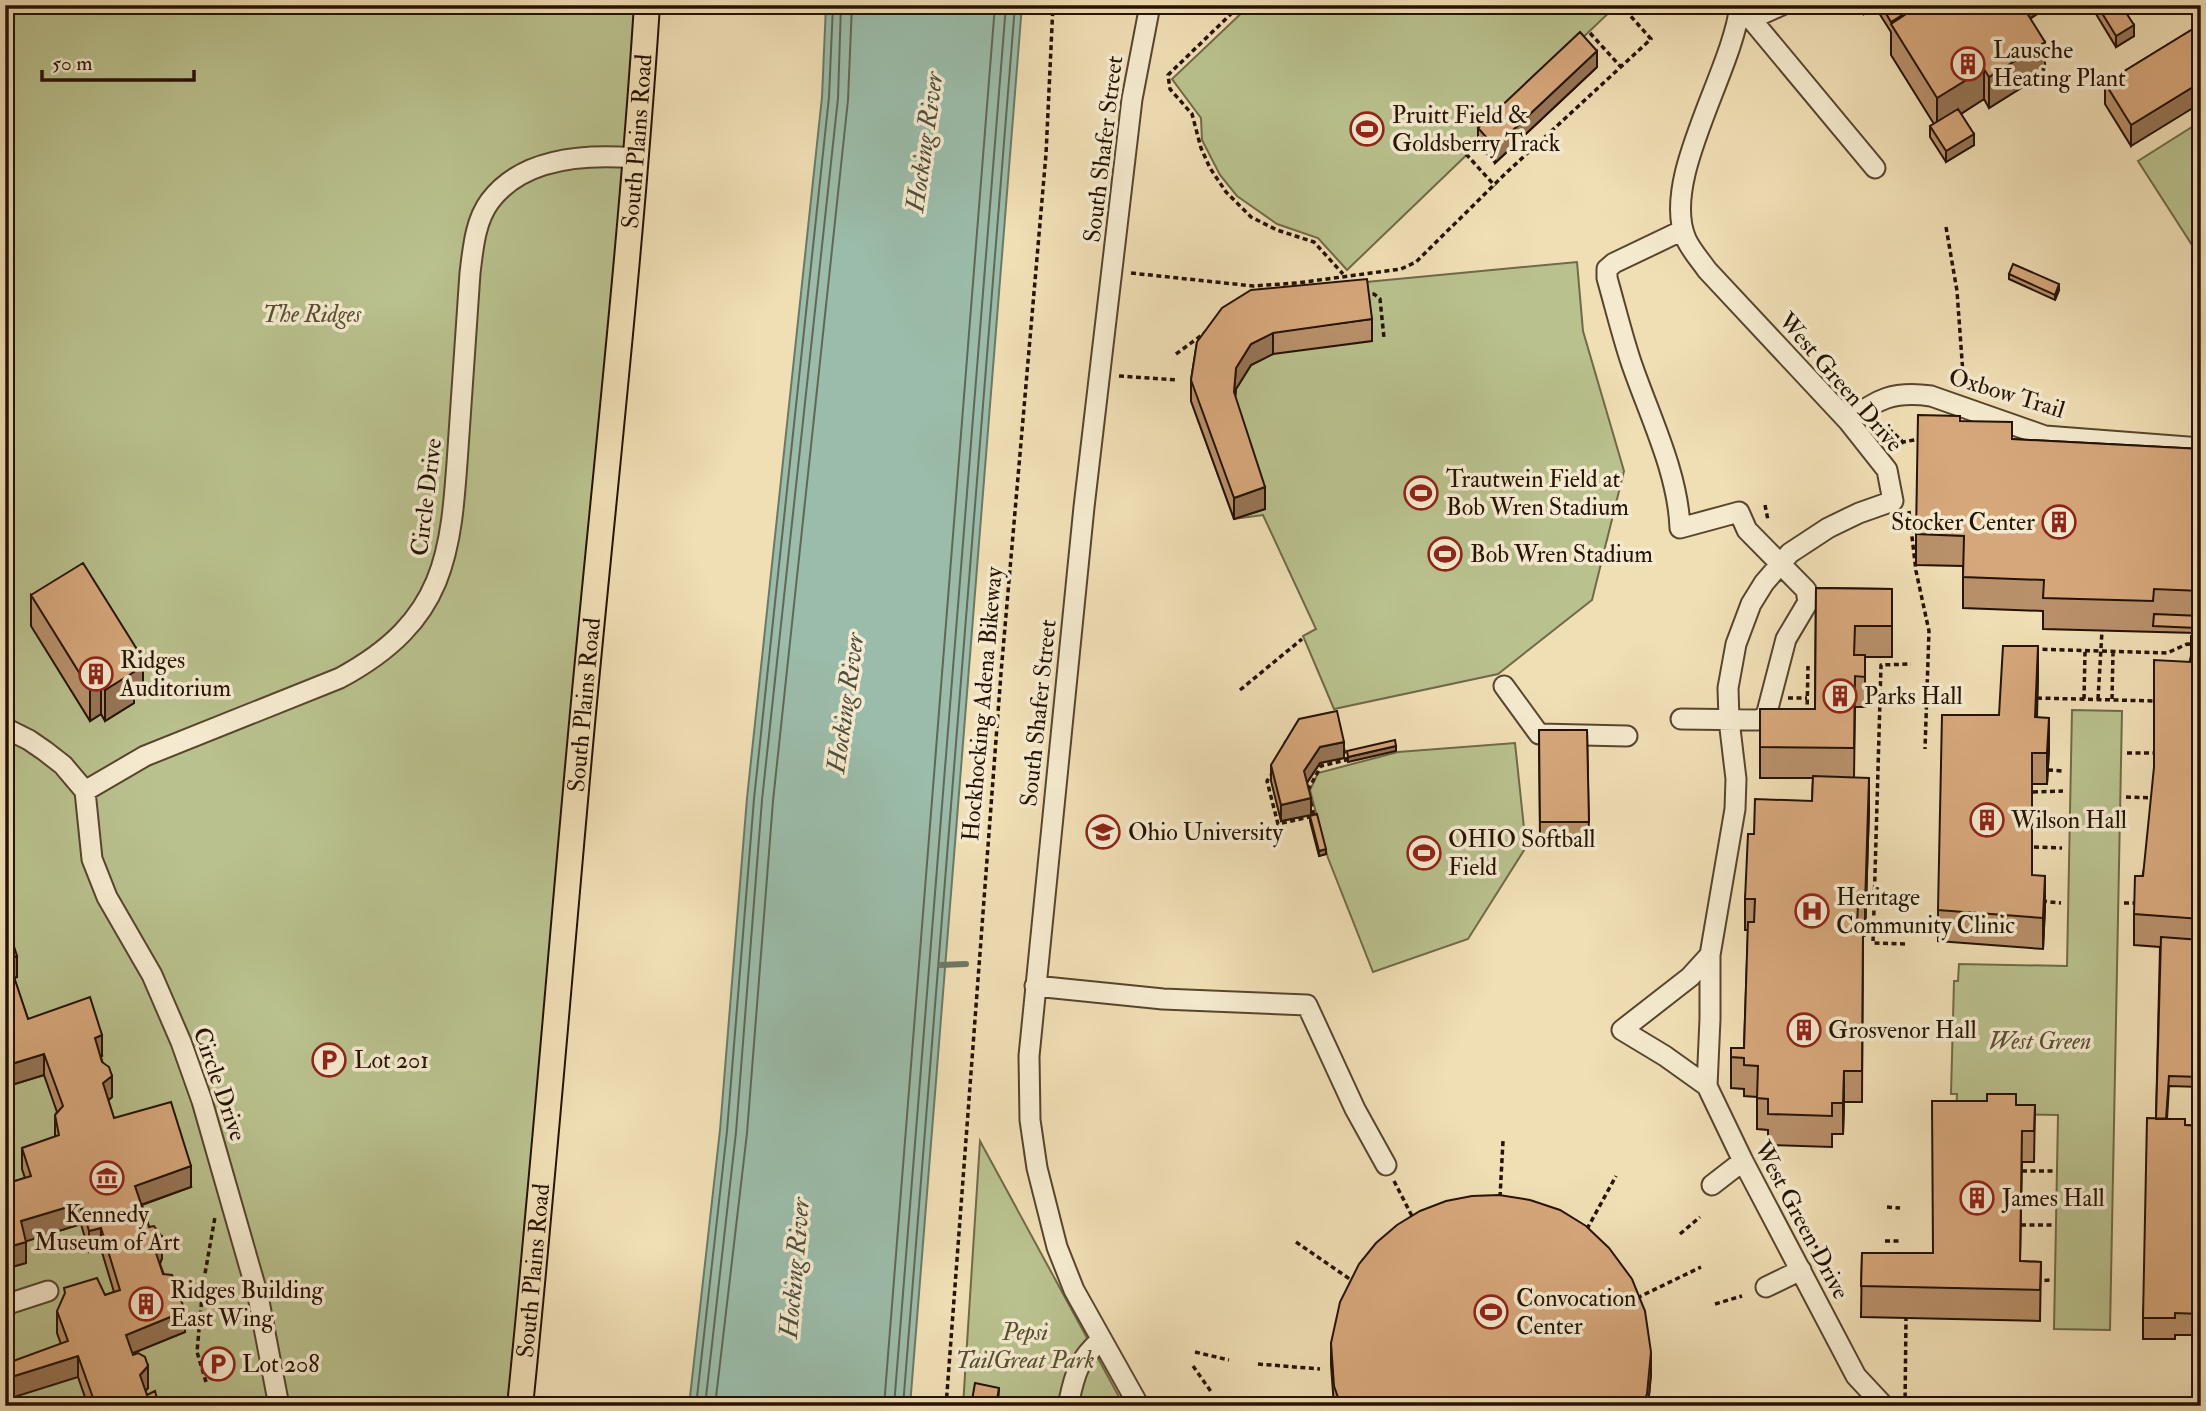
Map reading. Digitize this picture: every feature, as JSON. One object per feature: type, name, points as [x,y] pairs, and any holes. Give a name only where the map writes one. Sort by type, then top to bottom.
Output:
[{"type":"main road","name":"South Plains Road","points":[[520,1406],[539,1224],[647,5]]},
{"type":"street","name":"South Shafer Street","points":[[1139,1406],[1074,1290],[1057,1247],[1037,1168],[1030,1120],[1029,1056],[1093,429],[1132,99],[1150,5]]},
{"type":"street","points":[[1782,5],[1743,13],[1875,168]]},
{"type":"street","name":"West Green Drive","points":[[1743,13],[1684,176],[1680,202],[1683,230],[1707,270],[1849,422],[1887,470],[1893,501],[1828,528],[1790,553],[1751,604],[1736,644],[1728,688],[1736,779],[1735,809],[1710,954],[1707,1086],[1743,1161],[1856,1376],[1863,1406]]},
{"type":"street","name":"Circle Drive","points":[[279,1406],[267,1335],[202,1101],[181,1042],[152,975],[107,897],[92,859],[85,791],[145,757],[340,678],[390,646],[419,613],[442,569],[449,542],[470,273],[474,242],[489,202],[514,178],[540,166],[583,157],[635,158]]},
{"type":"street","points":[[1681,719],[1758,720],[1766,716],[1786,639],[1808,602],[1806,590],[1747,530],[1739,512],[1680,528],[1679,506],[1620,326],[1607,269],[1614,263],[1683,230]]},
{"type":"street","name":"Oxbow Trail","points":[[1849,422],[1885,397],[1899,394],[1931,396],[2045,436],[2201,448]]},
{"type":"street","points":[[1504,686],[1539,734],[1627,736]]},
{"type":"street","points":[[5,728],[29,740],[63,765],[85,791]]},
{"type":"street","name":"West Green Drive","points":[[1707,1086],[1622,1030],[1690,977],[1710,954]]},
{"type":"street","points":[[1035,986],[1163,999],[1307,1005],[1355,1109],[1385,1164]]},
{"type":"street","points":[[1712,1185],[1743,1161]]},
{"type":"street","points":[[1766,1287],[1801,1270]]},
{"type":"street","points":[[5,1305],[48,1291]]},
{"type":"street","points":[[1069,1401],[1074,1376],[1081,1362],[1087,1352],[1101,1340]]},
{"type":"street","name":"West Green Drive","points":[[1856,1376],[1884,1406]]},
{"type":"path","name":"Hockhocking Adena Bikeway","points":[[946,1406],[1002,660],[1046,154],[1053,5]]},
{"type":"path","points":[[1236,5],[1233,12],[1168,75],[1170,89],[1192,114],[1210,168],[1226,192],[1251,217],[1277,230],[1314,242],[1343,274]]},
{"type":"path","points":[[1130,273],[1253,286],[1401,269],[1416,262],[1506,173],[1651,39],[1627,12],[1634,5]]},
{"type":"path","points":[[1590,33],[1620,66]]},
{"type":"path","points":[[1466,154],[1495,186]]},
{"type":"path","points":[[1946,227],[1957,291],[1966,408]]},
{"type":"path","points":[[1359,274],[1361,296],[1374,295],[1380,299],[1384,338]]},
{"type":"path","points":[[1176,354],[1209,330]]},
{"type":"path","points":[[1119,376],[1178,380]]},
{"type":"path","points":[[1874,430],[1889,429],[1903,442]]},
{"type":"path","points":[[1765,505],[1768,520]]},
{"type":"path","points":[[1915,564],[1929,631],[1925,749]]},
{"type":"path","points":[[2098,699],[2102,631]]},
{"type":"path","points":[[1240,690],[1302,639]]},
{"type":"path","points":[[2031,649],[2167,653],[2187,645],[2201,645]]},
{"type":"path","points":[[2084,699],[2085,651]]},
{"type":"path","points":[[2112,699],[2113,652]]},
{"type":"path","points":[[1905,944],[1873,943],[1881,665],[1911,664]]},
{"type":"path","points":[[1807,720],[1806,666],[1816,667]]},
{"type":"path","points":[[1787,698],[1807,698]]},
{"type":"path","points":[[2037,698],[2155,701]]},
{"type":"path","points":[[1338,724],[1346,760],[1321,766],[1308,790],[1314,816],[1278,824],[1267,781],[1282,760],[1284,739],[1338,724]]},
{"type":"path","points":[[2127,753],[2154,753]]},
{"type":"path","points":[[2048,771],[2063,771]]},
{"type":"path","points":[[2033,792],[2063,791]]},
{"type":"path","points":[[2126,797],[2154,798]]},
{"type":"path","points":[[2034,847],[2062,848]]},
{"type":"path","points":[[2033,900],[2061,903]]},
{"type":"path","points":[[2124,903],[2142,902]]},
{"type":"path","points":[[1500,1204],[1503,1141]]},
{"type":"path","points":[[1385,1164],[1415,1221]]},
{"type":"path","points":[[2022,1171],[2054,1171]]},
{"type":"path","points":[[1586,1232],[1616,1176]]},
{"type":"path","points":[[206,1382],[197,1352],[203,1285],[216,1214],[230,1196]]},
{"type":"path","points":[[1887,1207],[1900,1208]]},
{"type":"path","points":[[1680,1234],[1700,1217]]},
{"type":"path","points":[[2021,1226],[2053,1225]]},
{"type":"path","points":[[1885,1241],[1900,1241]]},
{"type":"path","points":[[1296,1242],[1359,1285]]},
{"type":"path","points":[[1632,1300],[1701,1267]]},
{"type":"path","points":[[2030,1281],[2051,1280]]},
{"type":"path","points":[[1715,1304],[1742,1296]]},
{"type":"path","points":[[1905,1406],[1906,1318]]},
{"type":"path","points":[[1195,1352],[1229,1360]]},
{"type":"path","points":[[1258,1364],[1321,1369]]},
{"type":"path","points":[[1193,1366],[1212,1393]]},
{"type":"green space","name":"The Ridges","points":[[5,5],[647,5],[520,1406],[5,1406]]},
{"type":"green space","name":"Pruitt Field & Goldsberry Track","points":[[1250,5],[1617,5],[1576,44],[1597,67],[1495,163],[1478,144],[1347,270],[1318,238],[1277,224],[1237,196],[1220,175],[1202,140],[1201,118],[1172,79]]},
{"type":"green space","points":[[2195,125],[2201,134],[2201,259],[2138,161]]},
{"type":"green space","name":"Bob Wren Stadium","points":[[1577,262],[1583,331],[1624,471],[1592,600],[1498,674],[1334,709],[1303,636],[1316,629],[1263,515],[1234,519],[1191,401],[1197,363],[1366,282]]},
{"type":"green space","name":"West Green","points":[[2072,710],[2122,711],[2110,1330],[2054,1329],[2058,1115],[1956,1113],[1957,1094],[1951,1094],[1954,981],[1958,981],[1959,964],[2067,966]]},
{"type":"green space","name":"OHIO Softball Field","points":[[1515,743],[1526,847],[1468,939],[1373,972],[1328,858],[1310,790],[1318,773],[1398,752]]},
{"type":"green space","name":"Pepsi TailGreat Park","points":[[980,1141],[1124,1406],[963,1406]]},
{"type":"water","name":"Hocking River","points":[[826,5],[1022,5],[910,1406],[689,1406],[720,1130],[747,798],[822,97]]},
{"type":"building","points":[[1881,5],[1918,5],[1891,22]]},
{"type":"building","name":"Lausche Heating Plant","points":[[1920,5],[2022,5],[2045,42],[1989,77],[1984,69],[1937,98],[1891,24]]},
{"type":"building","points":[[2097,5],[2121,5],[2134,25],[2116,36]]},
{"type":"building","points":[[2201,24],[2201,82],[2131,125],[2105,83]]},
{"type":"building","points":[[1580,32],[1597,51],[1495,147],[1478,128]]},
{"type":"building","points":[[1958,109],[1974,134],[1946,151],[1930,126]]},
{"type":"building","points":[[2013,264],[2059,284],[2055,295],[2009,274]]},
{"type":"building","points":[[1367,279],[1372,319],[1273,333],[1251,344],[1236,368],[1234,392],[1265,487],[1234,498],[1191,380],[1197,342],[1222,308],[1251,290]]},
{"type":"building","name":"Stocker Center","points":[[1918,415],[1960,416],[1960,421],[2012,422],[2012,439],[2201,449],[2201,591],[2154,589],[2153,601],[2043,598],[2044,580],[1963,577],[1964,536],[1916,534]]},
{"type":"building","points":[[83,563],[143,659],[131,667],[134,672],[105,690],[101,683],[90,690],[31,595]]},
{"type":"building","points":[[1816,588],[1892,589],[1892,626],[1855,626],[1854,655],[1865,655],[1865,677],[1855,676],[1854,748],[1760,747],[1760,709],[1815,709]]},
{"type":"building","points":[[2154,614],[2201,616],[2201,624],[2197,624],[2197,628],[2153,626]]},
{"type":"building","points":[[2197,624],[2201,624],[2201,919],[2134,914],[2135,876],[2143,876],[2154,767],[2154,660],[2191,662],[2191,636],[2196,636]]},
{"type":"building","name":"Wilson Hall","points":[[2003,646],[2038,646],[2035,717],[2049,718],[2047,753],[2032,753],[2032,875],[2045,876],[2043,918],[1938,910],[1942,715],[1999,715]]},
{"type":"building","points":[[1337,711],[1344,742],[1320,747],[1304,771],[1311,798],[1281,805],[1271,765],[1299,719]]},
{"type":"building","points":[[1539,730],[1587,730],[1589,822],[1540,822]]},
{"type":"building","points":[[1395,740],[1396,746],[1348,757],[1347,751]]},
{"type":"building","points":[[1813,776],[1869,778],[1865,905],[1858,905],[1857,926],[1863,927],[1862,1071],[1844,1071],[1843,1103],[1832,1103],[1832,1116],[1768,1114],[1768,1099],[1757,1098],[1758,1066],[1744,1065],[1744,1058],[1731,1057],[1731,1048],[1744,1048],[1748,922],[1754,922],[1755,899],[1745,899],[1748,834],[1754,834],[1755,799],[1812,801]]},
{"type":"building","points":[[1317,814],[1326,849],[1319,851],[1310,816]]},
{"type":"building","points":[[5,917],[17,956],[8,959],[28,1019],[90,997],[102,1035],[95,1038],[102,1062],[109,1067],[112,1076],[103,1083],[114,1118],[171,1102],[191,1166],[135,1186],[149,1227],[154,1226],[162,1237],[159,1245],[154,1247],[163,1274],[172,1275],[185,1311],[126,1335],[133,1355],[138,1353],[145,1357],[148,1366],[140,1375],[147,1395],[155,1391],[159,1406],[96,1406],[78,1356],[5,1379],[5,1364],[68,1341],[57,1311],[65,1293],[64,1288],[97,1278],[105,1295],[120,1290],[101,1228],[89,1231],[81,1203],[21,1221],[26,1242],[5,1248],[5,1184],[31,1176],[22,1148],[59,1135],[55,1115],[63,1106],[44,1054],[5,1066]]},
{"type":"building","points":[[2161,937],[2201,940],[2201,1077],[2169,1076],[2166,1119],[2156,1119]]},
{"type":"building","name":"James Hall","points":[[1987,1094],[2016,1094],[2016,1105],[2035,1105],[2034,1131],[2022,1131],[2020,1261],[2041,1262],[2040,1290],[1861,1286],[1862,1253],[1933,1253],[1932,1101],[1987,1101]]},
{"type":"building","points":[[2147,1118],[2185,1119],[2185,1125],[2201,1126],[2201,1314],[2175,1313],[2175,1318],[2143,1318]]},
{"type":"building","name":"Convocation Center","points":[[1499,1195],[1530,1200],[1560,1210],[1586,1226],[1609,1248],[1632,1279],[1645,1311],[1651,1352],[1647,1394],[1642,1406],[1341,1406],[1334,1386],[1331,1343],[1340,1302],[1359,1264],[1376,1243],[1397,1225],[1420,1211],[1446,1201]]},
{"type":"building","points":[[975,1383],[999,1388],[996,1406],[971,1406]]},
{"type":"waterway","points":[[940,965],[966,964]]},
{"type":"place","name":"Lausche Heating Plant","points":[[1968,64]]},
{"type":"place","name":"Pruitt Field & Goldsberry Track","points":[[1367,129]]},
{"type":"place","name":"Trautwein Field at Bob Wren Stadium","points":[[1421,493]]},
{"type":"place","name":"Stocker Center","points":[[2059,522]]},
{"type":"place","name":"Bob Wren Stadium","points":[[1445,554]]},
{"type":"place","name":"Ridges Auditorium","points":[[96,674]]},
{"type":"place","name":"Parks Hall","points":[[1840,696]]},
{"type":"place","name":"Wilson Hall","points":[[1987,820]]},
{"type":"place","name":"Ohio University","points":[[1103,832]]},
{"type":"place","name":"OHIO Softball Field","points":[[1424,853]]},
{"type":"place","name":"Heritage Community Clinic","points":[[1812,911]]},
{"type":"place","name":"Grosvenor Hall","points":[[1804,1030]]},
{"type":"place","name":"Lot 201","points":[[329,1060]]},
{"type":"place","name":"Kennedy Museum of Art","points":[[107,1178]]},
{"type":"place","name":"James Hall","points":[[1977,1198]]},
{"type":"place","name":"Ridges Building East Wing","points":[[146,1304]]},
{"type":"place","name":"Convocation Center","points":[[1491,1312]]},
{"type":"place","name":"Lot 208","points":[[218,1364]]}]
